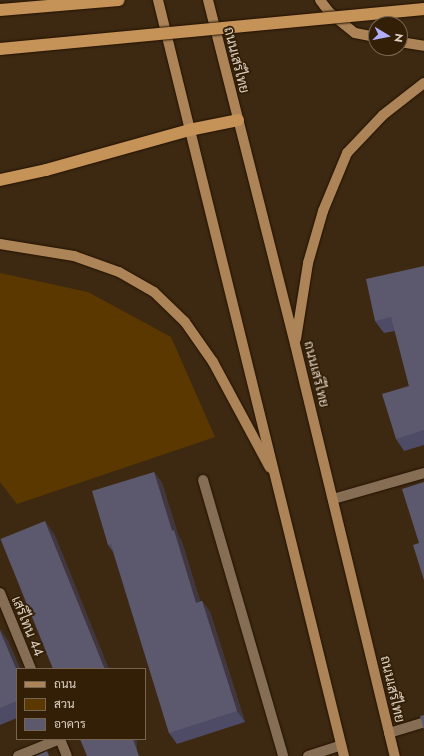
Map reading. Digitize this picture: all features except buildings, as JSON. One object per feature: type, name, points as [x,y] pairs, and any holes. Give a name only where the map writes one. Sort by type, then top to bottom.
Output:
[{"type":"highway","points":[[0,10],[119,0]]},
{"type":"highway","points":[[0,49],[424,9]]},
{"type":"highway","points":[[0,180],[46,170],[189,130],[238,120]]},
{"type":"main road","points":[[158,0],[344,756]]},
{"type":"main road","name":"ถนนเสรีไทย","points":[[208,0],[295,344],[394,756]]},
{"type":"main road","points":[[320,0],[329,12],[355,33],[368,35]]},
{"type":"main road","points":[[408,43],[424,46]]},
{"type":"main road","points":[[295,344],[308,263],[323,211],[347,153],[383,115],[424,83]]},
{"type":"main road","points":[[0,244],[74,256],[119,272],[154,292],[185,322],[213,362],[277,483]]},
{"type":"street","points":[[333,499],[424,473]]},
{"type":"street","points":[[203,480],[283,756]]},
{"type":"street","name":"เสรีไทน 44","points":[[0,593],[4,617],[30,668]]},
{"type":"street","points":[[389,733],[424,722]]},
{"type":"street","points":[[18,756],[58,740]]},
{"type":"street","points":[[60,740],[67,756]]},
{"type":"street","points":[[308,756],[341,745]]},
{"type":"green space","points":[[0,273],[88,292],[171,337],[215,437],[17,504],[0,482]]}]
